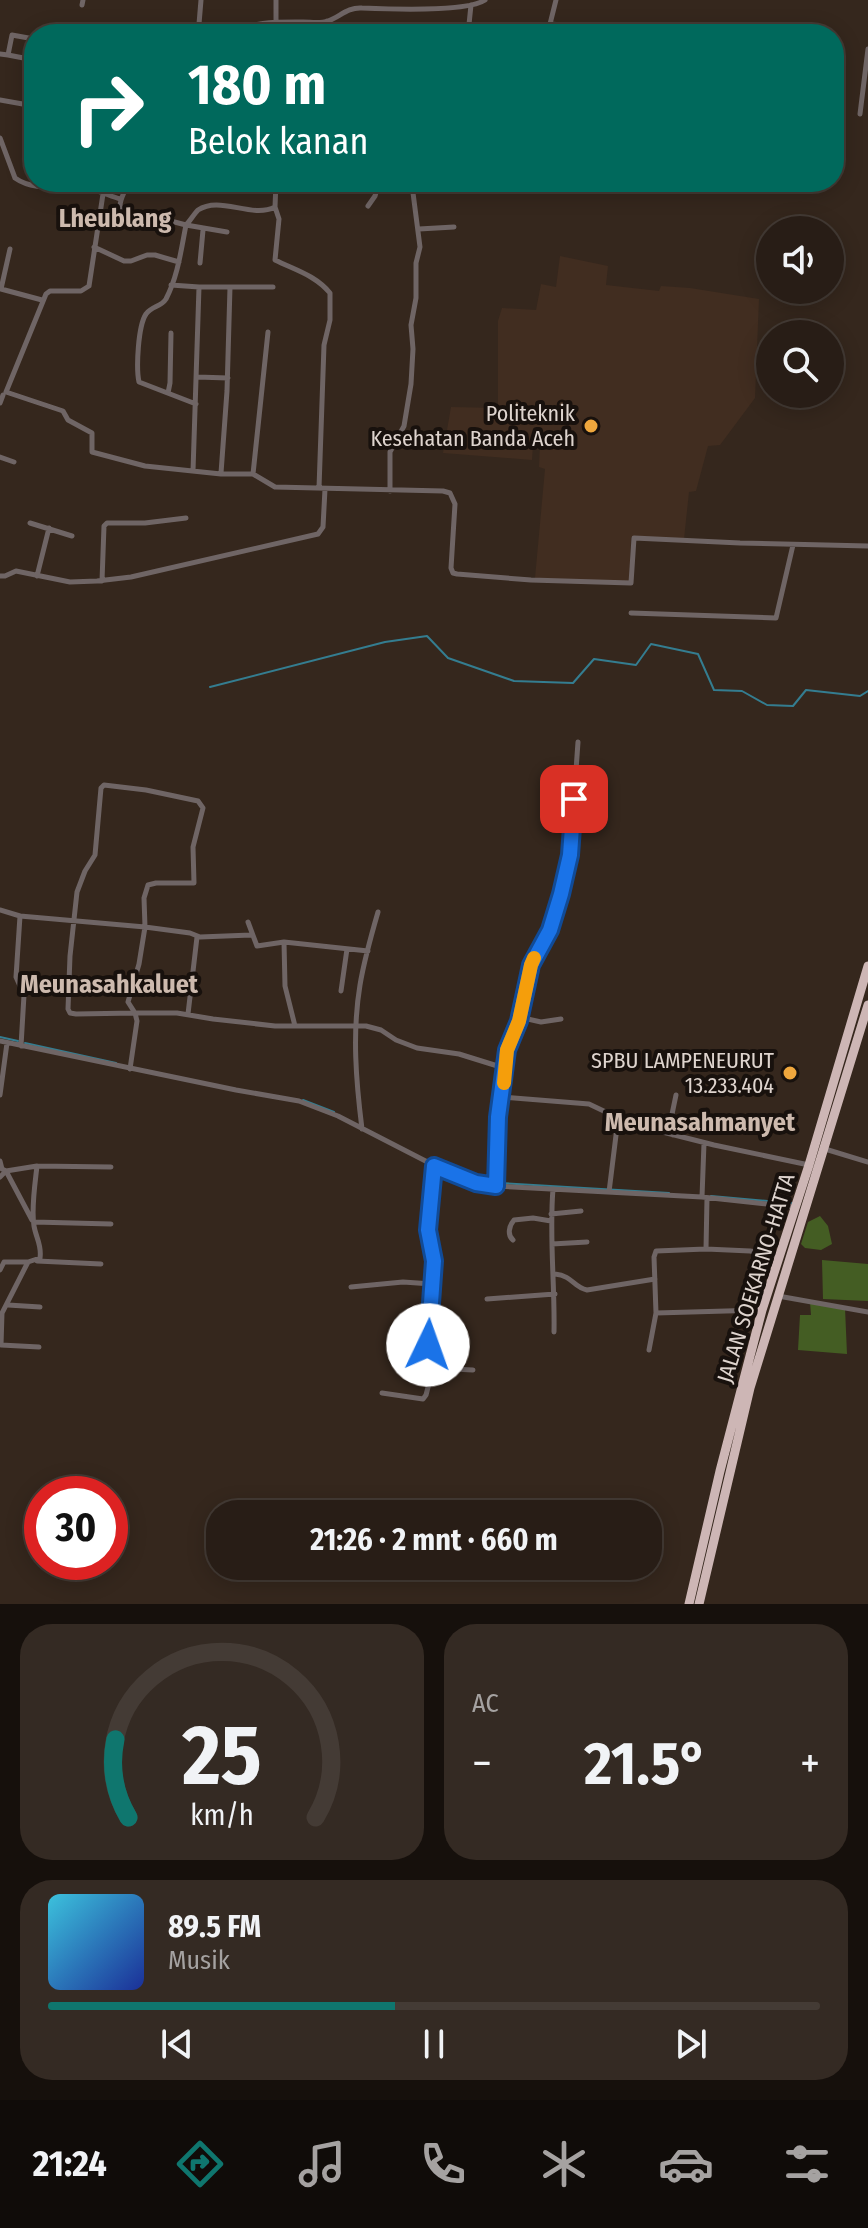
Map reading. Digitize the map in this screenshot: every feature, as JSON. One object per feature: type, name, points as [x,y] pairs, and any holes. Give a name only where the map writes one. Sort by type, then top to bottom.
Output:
[{"type":"highway","name":"JALAN SOEKARNO-HATTA","points":[[689,1604],[717,1529],[750,1388],[804,1197],[809,1165],[868,966]]},
{"type":"highway","name":"JALAN SOEKARNO-HATTA","points":[[699,1604],[707,1549],[706,1533],[762,1310],[796,1207],[804,1197],[824,1149],[868,1005]]},
{"type":"street","points":[[199,24],[201,0]]},
{"type":"street","points":[[276,0],[276,22]]},
{"type":"street","points":[[396,9],[397,0]]},
{"type":"street","points":[[264,24],[327,21],[353,9],[471,5],[485,0]]},
{"type":"street","points":[[550,24],[556,0]]},
{"type":"street","points":[[469,24],[471,5]]},
{"type":"street","points":[[8,55],[12,35],[24,37]]},
{"type":"street","points":[[860,114],[868,49]]},
{"type":"street","points":[[0,54],[24,58]]},
{"type":"street","points":[[0,100],[24,104]]},
{"type":"street","points":[[0,138],[15,178],[24,182]]},
{"type":"street","points":[[98,192],[120,199]]},
{"type":"street","points":[[124,192],[120,212],[128,220],[167,220],[203,230],[227,232]]},
{"type":"street","points":[[0,576],[16,571],[70,582],[102,581],[318,534],[323,527],[323,369],[324,345],[330,320],[330,293],[302,271],[275,260],[279,219],[275,207],[276,192]]},
{"type":"street","points":[[368,206],[376,192]]},
{"type":"street","points":[[390,491],[390,452],[404,426],[411,384],[411,325],[420,247],[413,192]]},
{"type":"street","points":[[0,403],[42,300],[50,291],[81,291],[87,289],[90,283],[103,194]]},
{"type":"street","points":[[196,404],[139,382],[138,360],[144,317],[165,301],[179,262],[186,225],[196,212],[215,206],[234,206],[262,212],[275,207]]},
{"type":"street","points":[[419,229],[454,227]]},
{"type":"street","points":[[200,263],[203,230]]},
{"type":"street","points":[[94,247],[124,261],[155,255],[179,262]]},
{"type":"street","points":[[10,249],[1,292],[42,300]]},
{"type":"street","points":[[171,285],[273,287]]},
{"type":"street","points":[[193,471],[199,287]]},
{"type":"street","points":[[221,474],[230,287]]},
{"type":"street","points":[[253,474],[268,332]]},
{"type":"street","points":[[168,393],[171,333]]},
{"type":"street","points":[[197,377],[228,378]]},
{"type":"street","points":[[3,394],[63,411],[68,420],[92,433],[92,452],[145,466],[253,474],[275,487],[450,493],[455,504],[451,568],[457,574],[631,583],[634,538],[868,546]]},
{"type":"street","points":[[0,457],[14,462]]},
{"type":"street","points":[[102,581],[104,526],[107,523],[145,523],[186,518]]},
{"type":"street","points":[[30,523],[72,536]]},
{"type":"street","points":[[37,576],[49,528]]},
{"type":"street","points":[[631,613],[776,618],[793,545]]},
{"type":"street","points":[[496,1183],[498,1117],[507,1050],[519,1017],[531,965],[550,930],[570,855],[578,742]]},
{"type":"street","points":[[131,1066],[137,1021],[135,1013],[129,1006],[129,998],[145,927],[144,898],[148,885],[195,882],[193,847],[203,808],[198,801],[104,785],[101,788],[95,855],[77,892],[68,1011],[88,1014],[135,1013],[188,1014],[295,1026],[356,1025],[381,1030],[417,1048],[459,1054],[504,1068]]},
{"type":"street","points":[[0,910],[20,916],[145,927],[190,933],[197,937],[251,935]]},
{"type":"street","points":[[362,1130],[356,1078],[356,1025],[360,984],[378,912]]},
{"type":"street","points":[[20,916],[16,977],[24,995],[22,1043]]},
{"type":"street","points":[[248,922],[257,946],[284,942],[368,951]]},
{"type":"street","points":[[188,1014],[197,937]]},
{"type":"street","points":[[284,942],[285,986],[295,1026]]},
{"type":"street","points":[[341,991],[347,949]]},
{"type":"street","points":[[519,1017],[541,1022],[561,1019]]},
{"type":"street","points":[[0,1095],[4,1042],[22,1043],[299,1101],[338,1116],[434,1166],[476,1183],[703,1195],[796,1207]]},
{"type":"street","points":[[673,1135],[671,1119],[676,1095]]},
{"type":"street","points":[[501,1097],[589,1104],[618,1119],[673,1135],[809,1165]]},
{"type":"street","points":[[609,1189],[618,1119]]},
{"type":"street","points":[[704,1143],[706,1249]]},
{"type":"street","points":[[824,1149],[868,1162]]},
{"type":"street","points":[[0,1161],[34,1222]]},
{"type":"street","points":[[36,1261],[41,1253],[34,1222],[37,1166]]},
{"type":"street","points":[[0,1177],[6,1171],[37,1166],[111,1167]]},
{"type":"street","points":[[434,1166],[428,1230],[434,1261],[427,1364],[429,1368],[473,1370]]},
{"type":"street","points":[[553,1189],[554,1332]]},
{"type":"street","points":[[513,1240],[510,1232],[514,1220],[581,1211]]},
{"type":"street","points":[[34,1222],[111,1224]]},
{"type":"street","points":[[552,1244],[587,1242]]},
{"type":"street","points":[[649,1350],[656,1313],[656,1251],[706,1249],[780,1256]]},
{"type":"street","points":[[0,1270],[4,1262],[101,1264]]},
{"type":"street","points":[[28,1262],[2,1313],[1,1345],[39,1347]]},
{"type":"street","points":[[555,1274],[567,1277],[581,1289],[587,1290],[655,1279]]},
{"type":"street","points":[[351,1287],[403,1282],[432,1284]]},
{"type":"street","points":[[487,1299],[555,1294]]},
{"type":"street","points":[[777,1296],[868,1312]]},
{"type":"street","points":[[8,1305],[40,1307]]},
{"type":"street","points":[[656,1313],[762,1310]]},
{"type":"street","points":[[382,1393],[423,1399],[433,1368]]},
{"type":"shaded area","name":"Politeknik Kesehatan Banda Aceh","points":[[560,256],[608,266],[606,285],[659,291],[661,286],[690,288],[756,299],[756,304],[759,304],[755,398],[720,445],[708,446],[696,491],[689,492],[684,539],[631,537],[629,585],[535,578],[545,469],[539,467],[540,445],[533,445],[532,460],[443,453],[451,407],[498,408],[498,321],[502,308],[536,310],[541,284],[556,287]]},
{"type":"green space","points":[[820,1216],[828,1226],[832,1244],[821,1250],[805,1248],[801,1244],[808,1222]]},
{"type":"green space","points":[[822,1260],[868,1264],[868,1301],[823,1299]]},
{"type":"green space","points":[[810,1302],[845,1308],[847,1354],[798,1350],[800,1315],[811,1315]]},
{"type":"waterway","points":[[210,687],[385,642],[427,636],[448,658],[514,681],[573,683],[594,659],[636,665],[651,644],[698,654],[714,690],[742,691],[767,705],[793,706],[806,690],[860,696],[868,691]]},
{"type":"waterway","points":[[0,1037],[18,1041]]},
{"type":"waterway","points":[[25,1043],[116,1063]]},
{"type":"waterway","points":[[303,1100],[334,1112]]},
{"type":"waterway","points":[[500,1183],[669,1193]]},
{"type":"waterway","points":[[711,1196],[791,1203]]},
{"type":"slow traffic","points":[[504,1083],[507,1050],[519,1021],[534,958]]},
{"type":"place","name":"Politeknik Kesehatan Banda Aceh","points":[[591,426]]},
{"type":"place","name":"SPBU LAMPENEURUT 13.233.404","points":[[790,1073]]},
{"type":"district","name":"Lheublang","points":[[115,218]]},
{"type":"district","name":"Meunasahkaluet","points":[[109,984]]},
{"type":"district","name":"Meunasahmanyet","points":[[700,1122]]},
{"type":"route","points":[[428,1345],[434,1261],[428,1230],[434,1166],[476,1183],[496,1186],[498,1117],[507,1050],[519,1021],[531,965],[550,930],[561,894],[570,855],[574,799]]}]
